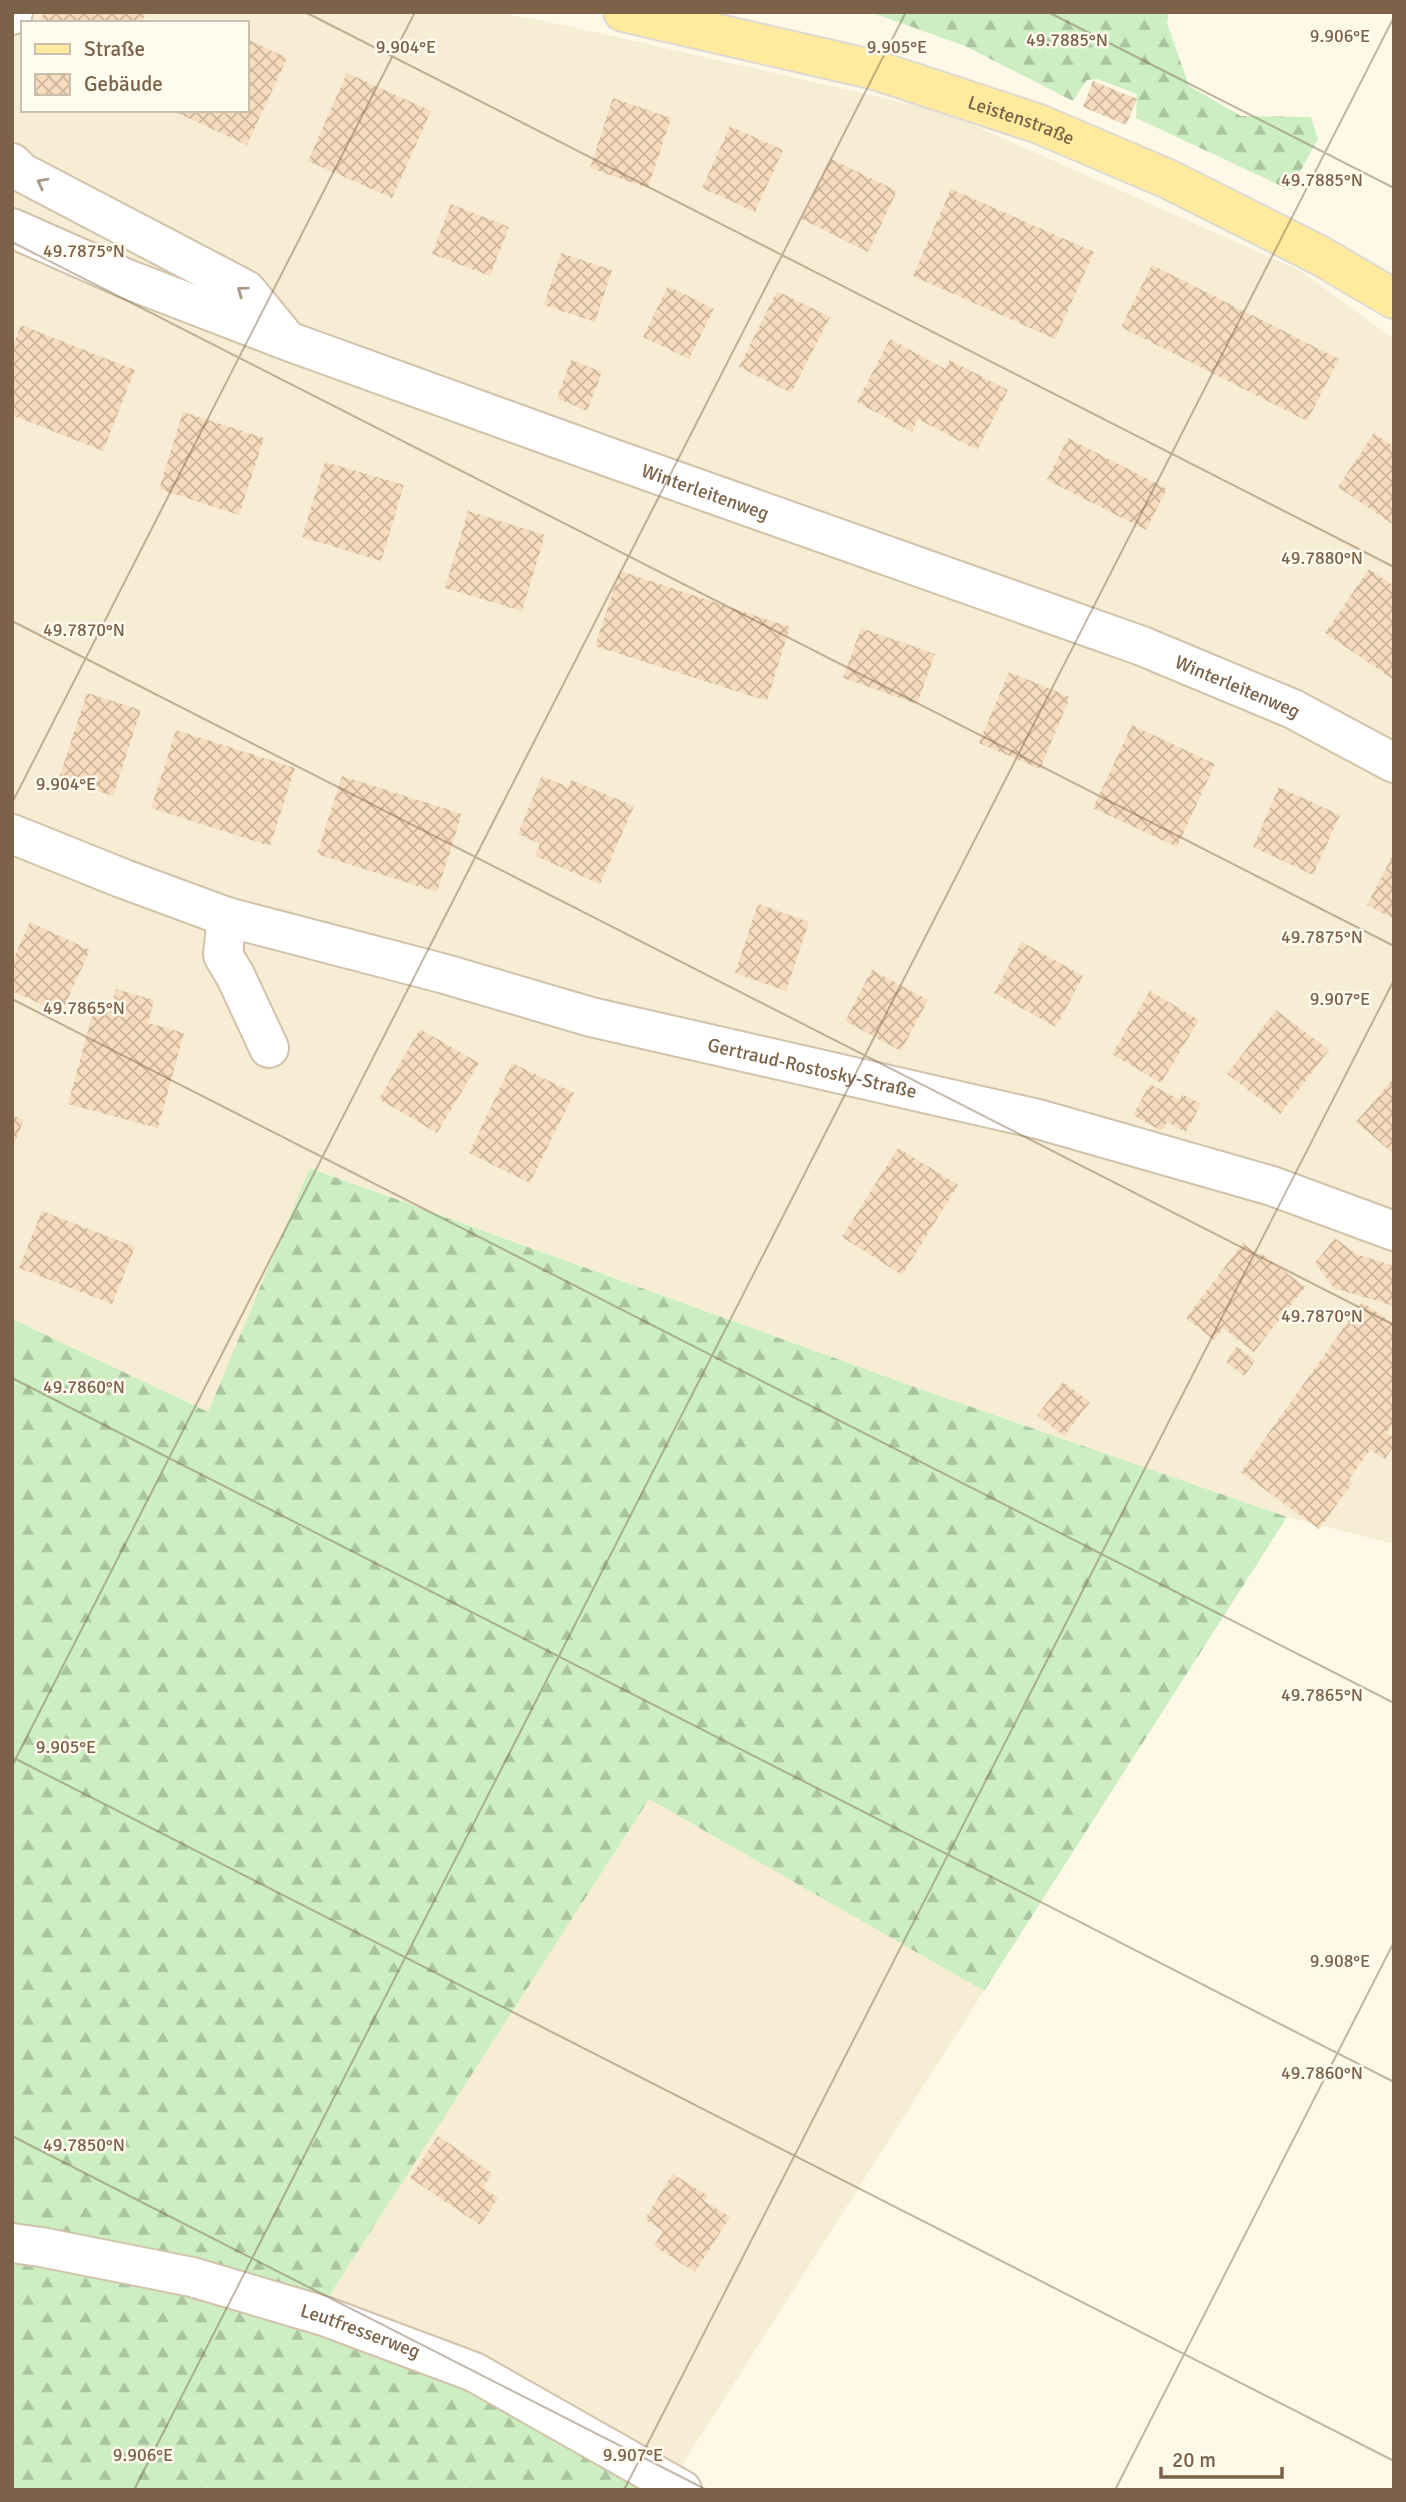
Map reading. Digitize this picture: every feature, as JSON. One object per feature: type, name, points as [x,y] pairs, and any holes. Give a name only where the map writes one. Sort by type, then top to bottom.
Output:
[{"type":"main road","name":"Leistenstraße","points":[[623,12],[875,70],[1039,124],[1168,179],[1319,255],[1394,299]]},
{"type":"street","points":[[12,163],[21,172],[246,290],[288,341]]},
{"type":"street","name":"Winterleitenweg","points":[[12,228],[127,279],[288,341],[1142,646],[1293,709],[1394,763]]},
{"type":"street","name":"Gertraud-Rostosky-Straße","points":[[12,834],[124,879],[227,916],[445,974],[590,1017],[1038,1119],[1272,1186],[1394,1231]]},
{"type":"street","points":[[227,916],[223,955],[269,1048]]},
{"type":"street","name":"Leutfresserweg","points":[[12,2243],[192,2277],[324,2316],[474,2372],[682,2490]]},
{"type":"shaded area","points":[[12,12],[493,12],[564,25],[944,112],[1299,270],[1394,339],[1394,1544],[1287,1517],[937,1395],[311,1168],[208,1412],[12,1319]]},
{"type":"shaded area","points":[[649,1799],[984,1991],[670,2484],[317,2313]]},
{"type":"green space","points":[[870,12],[1169,12],[1167,23],[1189,86],[1241,116],[1311,117],[1318,139],[1290,190],[1136,118],[1137,94],[1097,79],[1087,80],[1073,101],[965,46]]},
{"type":"green space","points":[[310,1168],[937,1395],[1287,1517],[984,1991],[649,1799],[318,2313],[688,2490],[12,2490],[12,1319],[208,1412]]},
{"type":"building","points":[[44,12],[146,12],[142,21],[40,21]]},
{"type":"building","points":[[248,39],[287,58],[247,145],[175,112],[248,112]]},
{"type":"building","points":[[347,73],[431,111],[392,198],[308,161]]},
{"type":"building","points":[[1093,81],[1137,99],[1126,125],[1083,107]]},
{"type":"building","points":[[613,98],[671,118],[648,188],[590,168]]},
{"type":"building","points":[[730,126],[783,150],[755,212],[702,188]]},
{"type":"building","points":[[831,159],[897,191],[868,252],[802,219]]},
{"type":"building","points":[[951,189],[1094,252],[1055,339],[913,276]]},
{"type":"building","points":[[451,204],[509,227],[490,276],[432,254]]},
{"type":"building","points":[[561,253],[612,270],[595,322],[544,305]]},
{"type":"building","points":[[1152,265],[1339,359],[1307,421],[1121,327]]},
{"type":"building","points":[[668,286],[714,309],[689,359],[643,337]]},
{"type":"building","points":[[777,291],[830,317],[791,393],[739,367]]},
{"type":"building","points":[[21,325],[135,370],[103,451],[12,415],[12,349]]},
{"type":"building","points":[[890,339],[945,369],[950,360],[1008,390],[977,450],[918,419],[912,432],[857,402]]},
{"type":"building","points":[[571,360],[602,372],[587,411],[557,398]]},
{"type":"building","points":[[183,412],[264,438],[239,515],[159,489]]},
{"type":"building","points":[[1374,433],[1394,447],[1394,525],[1338,487]]},
{"type":"building","points":[[1068,438],[1167,489],[1146,530],[1047,480]]},
{"type":"building","points":[[325,462],[404,485],[381,561],[302,537]]},
{"type":"building","points":[[468,511],[545,535],[522,611],[445,588]]},
{"type":"building","points":[[1369,569],[1394,586],[1394,680],[1325,633]]},
{"type":"building","points":[[620,571],[790,627],[767,701],[595,646]]},
{"type":"building","points":[[861,628],[935,654],[917,704],[843,678]]},
{"type":"building","points":[[1009,672],[1070,697],[1040,769],[979,743]]},
{"type":"building","points":[[87,693],[141,710],[113,796],[59,778]]},
{"type":"building","points":[[1132,725],[1215,764],[1177,847],[1093,808]]},
{"type":"building","points":[[176,730],[295,768],[270,846],[151,808]]},
{"type":"building","points":[[342,776],[462,814],[437,892],[317,854]]},
{"type":"building","points":[[542,776],[568,787],[571,780],[634,806],[600,884],[535,856],[540,844],[518,834]]},
{"type":"building","points":[[1279,787],[1340,815],[1313,875],[1253,847]]},
{"type":"building","points":[[1394,853],[1394,919],[1367,905]]},
{"type":"building","points":[[758,904],[809,922],[786,991],[735,973]]},
{"type":"building","points":[[30,922],[90,950],[61,1013],[12,991],[12,962]]},
{"type":"building","points":[[1022,942],[1083,976],[1056,1027],[994,993]]},
{"type":"building","points":[[872,970],[928,1000],[901,1051],[845,1021]]},
{"type":"building","points":[[116,989],[154,1000],[148,1023],[184,1033],[158,1128],[68,1104],[94,1009],[109,1013]]},
{"type":"building","points":[[1150,991],[1199,1020],[1161,1083],[1112,1054]]},
{"type":"building","points":[[1276,1010],[1329,1050],[1280,1114],[1227,1074]]},
{"type":"building","points":[[420,1029],[479,1063],[437,1133],[379,1099]]},
{"type":"building","points":[[512,1063],[574,1093],[530,1183],[469,1153]]},
{"type":"building","points":[[1394,1078],[1394,1154],[1356,1122]]},
{"type":"building","points":[[1150,1084],[1180,1100],[1182,1094],[1201,1104],[1186,1132],[1167,1122],[1162,1131],[1133,1115]]},
{"type":"building","points":[[12,1115],[24,1120],[12,1149]]},
{"type":"building","points":[[898,1148],[958,1185],[902,1275],[842,1237]]},
{"type":"building","points":[[42,1211],[135,1247],[112,1304],[19,1268]]},
{"type":"building","points":[[1335,1238],[1356,1254],[1394,1266],[1394,1306],[1334,1288],[1315,1263]]},
{"type":"building","points":[[1243,1243],[1259,1256],[1261,1253],[1305,1287],[1254,1352],[1223,1328],[1214,1340],[1186,1318]]},
{"type":"building","points":[[1362,1302],[1394,1324],[1394,1422],[1386,1433],[1394,1438],[1394,1446],[1385,1459],[1370,1450],[1349,1479],[1353,1482],[1319,1529],[1241,1472]]},
{"type":"building","points":[[1237,1346],[1255,1361],[1244,1376],[1226,1362]]},
{"type":"building","points":[[1063,1382],[1090,1402],[1064,1436],[1037,1415]]},
{"type":"building","points":[[438,2136],[492,2173],[483,2188],[498,2198],[480,2225],[410,2178]]},
{"type":"building","points":[[673,2174],[708,2196],[704,2201],[730,2217],[695,2272],[654,2246],[663,2231],[645,2219]]}]
